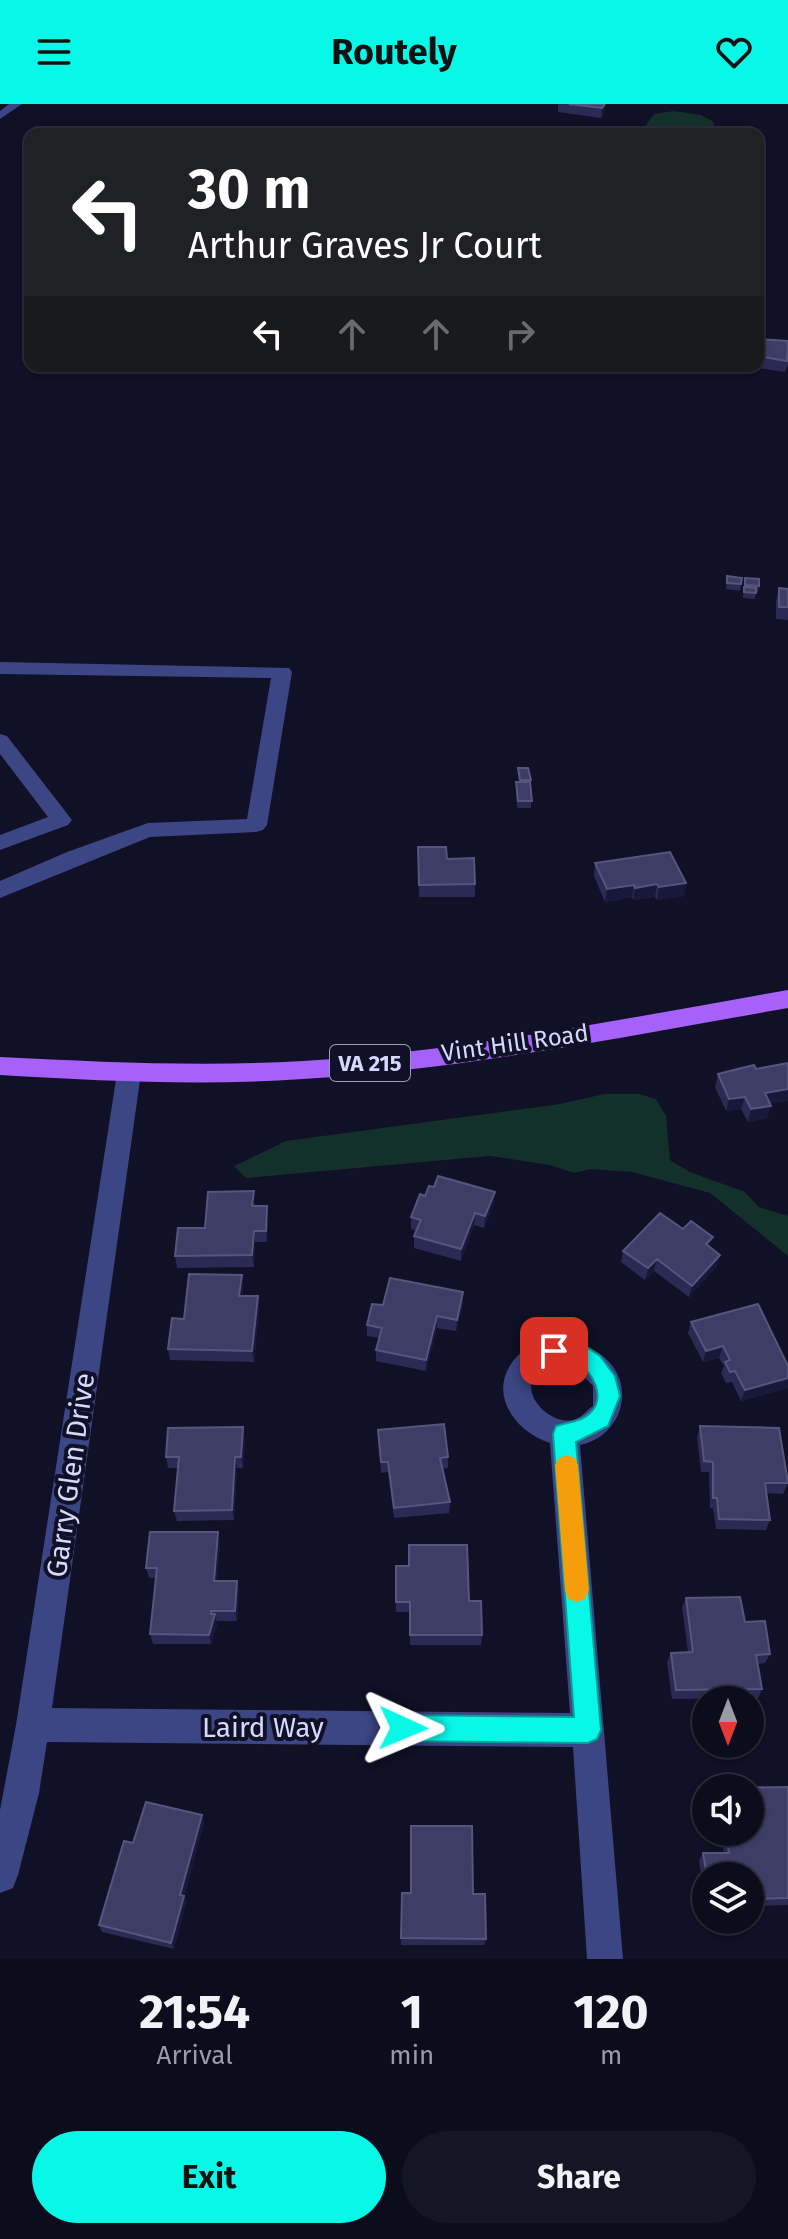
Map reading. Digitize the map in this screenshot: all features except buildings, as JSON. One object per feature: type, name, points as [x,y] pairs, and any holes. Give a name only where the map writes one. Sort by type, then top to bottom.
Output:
[{"type":"main road","name":"Vint Hill Road","points":[[0,1066],[129,1073],[305,1070],[550,1039],[788,999]]},
{"type":"street","points":[[0,116],[16,104]]},
{"type":"street","points":[[0,668],[282,672],[256,825],[148,830],[87,852],[0,890]]},
{"type":"street","points":[[0,740],[87,852]]},
{"type":"street","points":[[0,843],[61,820]]},
{"type":"street","name":"Garry Glen Drive","points":[[0,1875],[22,1793],[33,1725],[129,1073]]},
{"type":"street","points":[[564,1434],[605,1959]]},
{"type":"street","name":"Laird Way","points":[[33,1725],[588,1730]]},
{"type":"green space","points":[[674,111],[701,115],[714,122],[714,128],[644,128],[654,114]]},
{"type":"green space","points":[[604,1094],[639,1094],[656,1099],[666,1116],[670,1160],[690,1172],[745,1192],[759,1207],[788,1216],[788,1256],[710,1193],[632,1172],[591,1169],[574,1173],[550,1165],[490,1156],[246,1178],[234,1166],[286,1141],[560,1104]]},
{"type":"slow traffic","points":[[567,1465],[577,1590]]},
{"type":"route","points":[[403,1728],[588,1730],[564,1434],[591,1427],[601,1419],[609,1396],[602,1372],[593,1362],[568,1351],[554,1351]]}]
